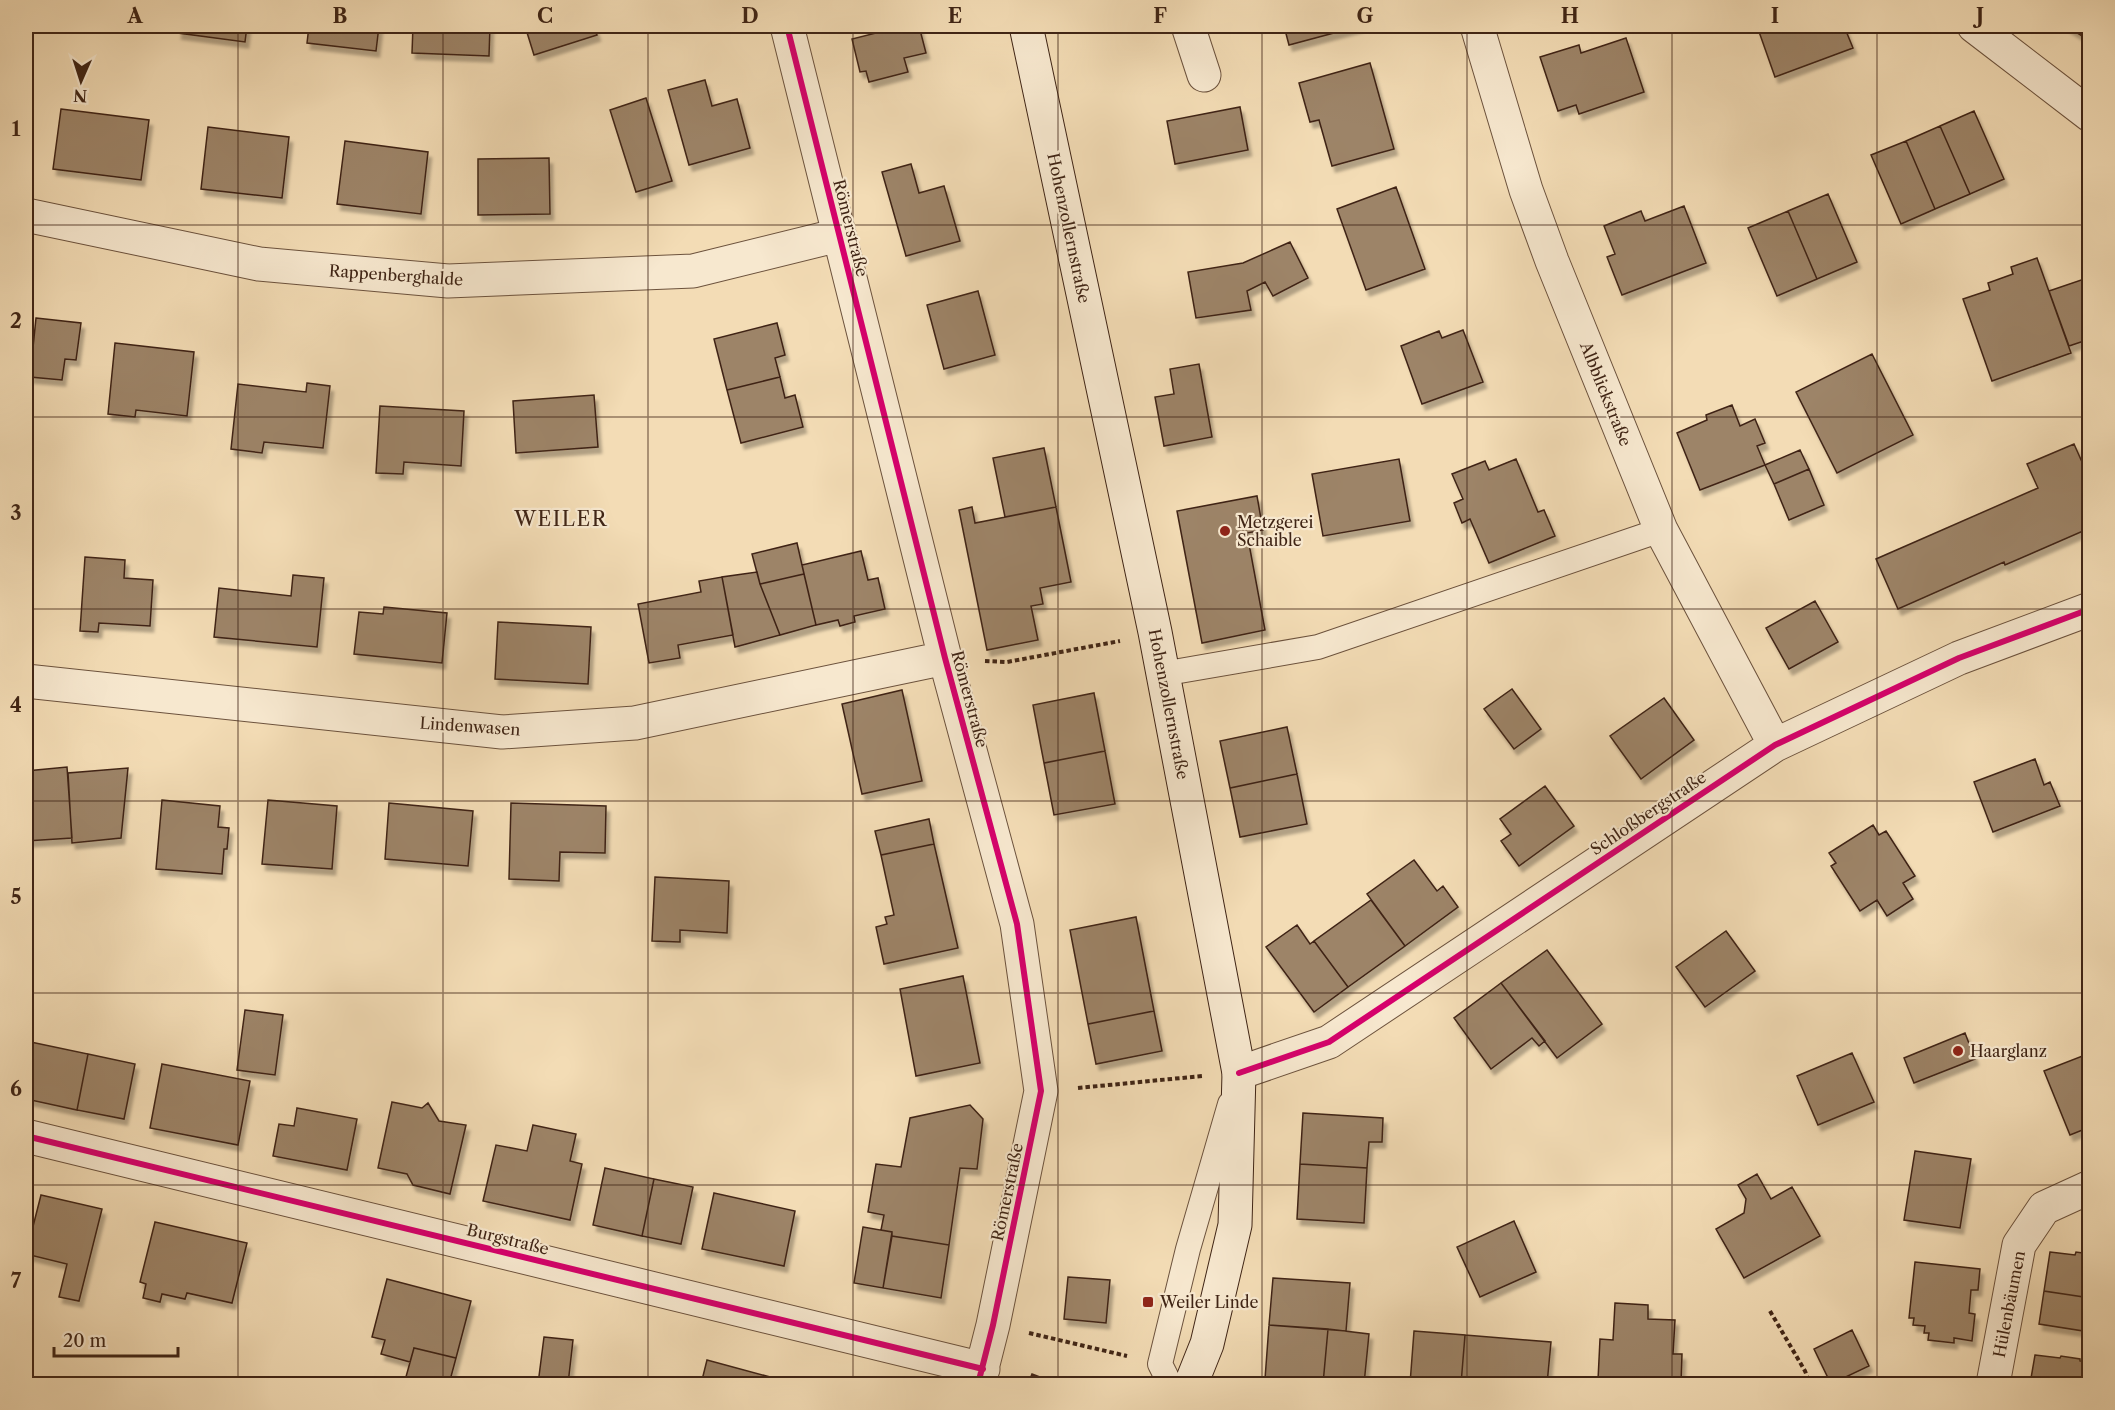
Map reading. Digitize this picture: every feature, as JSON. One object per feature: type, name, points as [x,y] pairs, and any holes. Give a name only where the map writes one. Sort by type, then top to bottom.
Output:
[{"type":"street","name":"Römerstraße","points":[[788,26],[945,658],[1017,924],[1041,1091],[981,1377]]},
{"type":"street","name":"Hohenzollernstraße","points":[[1026,26],[1155,632],[1239,1073],[1235,1226],[1206,1344],[1191,1384]]},
{"type":"street","points":[[1188,26],[1204,75]]},
{"type":"street","name":"Albblickstraße","points":[[1477,26],[1526,190],[1552,261],[1661,530],[1775,745]]},
{"type":"street","points":[[1974,26],[2090,115]]},
{"type":"street","name":"Rappenberghalde","points":[[26,215],[259,264],[448,281],[693,271],[839,235]]},
{"type":"street","name":"Schloßbergstraße","points":[[1239,1073],[1329,1042],[1775,745],[1959,658],[2090,609]]},
{"type":"street","name":"Lindenwasen","points":[[26,681],[502,732],[635,723],[945,658]]},
{"type":"street","name":"Burgstraße","points":[[26,1136],[981,1377]]},
{"type":"street","name":"Hülenbäumen","points":[[1993,1384],[2019,1245],[2044,1208],[2090,1187]]},
{"type":"lane","points":[[1162,674],[1318,647],[1661,530]]},
{"type":"lane","points":[[1165,1374],[1188,1248],[1239,1073]]},
{"type":"path","points":[[945,658],[1006,662],[1101,646],[1155,632]]},
{"type":"path","points":[[1041,1091],[1239,1073]]},
{"type":"path","points":[[1770,1311],[1800,1362],[1810,1384]]},
{"type":"path","points":[[993,1325],[1165,1374]]},
{"type":"building","points":[[179,26],[247,26],[245,42],[178,33]]},
{"type":"building","points":[[309,26],[379,26],[376,51],[307,43]]},
{"type":"building","points":[[413,26],[490,26],[489,56],[412,53]]},
{"type":"building","points":[[525,26],[594,26],[597,35],[534,55]]},
{"type":"building","points":[[887,26],[919,26],[926,53],[904,58],[908,72],[869,82],[866,71],[860,72],[852,39],[888,30]]},
{"type":"building","points":[[1284,26],[1360,26],[1289,45]]},
{"type":"building","points":[[1757,26],[1844,26],[1853,48],[1775,77]]},
{"type":"building","points":[[2066,26],[2090,26],[2090,41]]},
{"type":"building","points":[[1626,38],[1644,92],[1579,114],[1576,105],[1558,111],[1540,57],[1579,45],[1581,53]]},
{"type":"building","points":[[1370,63],[1394,149],[1332,166],[1319,120],[1310,122],[1299,83]]},
{"type":"building","points":[[705,80],[712,106],[737,99],[750,148],[689,165],[668,90]]},
{"type":"building","points":[[646,98],[672,181],[636,192],[610,110]]},
{"type":"building","points":[[1240,107],[1248,150],[1175,164],[1167,121]]},
{"type":"building","points":[[61,109],[149,120],[141,180],[53,169]]},
{"type":"building","points":[[1974,111],[2004,179],[1970,194],[1940,126]]},
{"type":"building","points":[[1940,126],[1970,194],[1935,209],[1906,141]]},
{"type":"building","points":[[208,127],[289,137],[282,198],[201,189]]},
{"type":"building","points":[[345,141],[428,152],[421,214],[337,204]]},
{"type":"building","points":[[1906,141],[1935,209],[1901,224],[1871,155]]},
{"type":"building","points":[[549,158],[550,214],[478,215],[478,159]]},
{"type":"building","points":[[911,164],[919,193],[944,186],[960,241],[906,256],[882,172]]},
{"type":"building","points":[[1396,187],[1425,269],[1366,290],[1337,209]]},
{"type":"building","points":[[1828,194],[1857,262],[1817,279],[1788,211]]},
{"type":"building","points":[[1684,206],[1706,263],[1622,295],[1607,257],[1615,254],[1604,226],[1641,211],[1645,221]]},
{"type":"building","points":[[1788,211],[1817,279],[1777,296],[1748,228]]},
{"type":"building","points":[[1290,242],[1308,278],[1273,296],[1265,282],[1247,291],[1251,310],[1196,318],[1188,272],[1243,263]]},
{"type":"building","points":[[2037,258],[2071,353],[1992,381],[1963,299],[1990,290],[1988,283],[2013,274],[2011,267]]},
{"type":"building","points":[[2090,277],[2090,339],[2069,346],[2049,291]]},
{"type":"building","points":[[978,291],[995,355],[944,369],[927,305]]},
{"type":"building","points":[[36,318],[81,323],[76,360],[65,359],[62,380],[30,377]]},
{"type":"building","points":[[777,323],[785,355],[775,358],[780,377],[727,390],[714,339]]},
{"type":"building","points":[[1463,330],[1483,382],[1422,404],[1401,346],[1439,331],[1442,338]]},
{"type":"building","points":[[115,343],[194,352],[187,416],[136,410],[135,417],[108,414]]},
{"type":"building","points":[[1872,354],[1913,435],[1837,473],[1796,392]]},
{"type":"building","points":[[1199,364],[1212,437],[1164,446],[1155,397],[1174,394],[1170,369]]},
{"type":"building","points":[[780,377],[785,398],[795,395],[803,427],[741,443],[727,390]]},
{"type":"building","points":[[307,383],[330,386],[323,448],[264,442],[262,453],[231,449],[238,384],[306,392]]},
{"type":"building","points":[[594,395],[598,447],[516,453],[513,401]]},
{"type":"building","points":[[1732,405],[1740,426],[1755,419],[1765,443],[1757,446],[1765,465],[1700,490],[1677,433],[1707,420],[1706,415]]},
{"type":"building","points":[[380,406],[464,411],[461,466],[404,462],[403,474],[376,473]]},
{"type":"building","points":[[2074,444],[2090,480],[2090,528],[2005,565],[2004,562],[1898,609],[1876,559],[2038,488],[2027,464]]},
{"type":"building","points":[[1044,448],[1056,507],[1005,517],[993,458]]},
{"type":"building","points":[[1800,450],[1809,469],[1774,484],[1765,465]]},
{"type":"building","points":[[1399,459],[1410,521],[1323,536],[1312,474]]},
{"type":"building","points":[[1516,459],[1538,512],[1544,510],[1555,536],[1489,563],[1470,519],[1462,523],[1454,503],[1463,499],[1452,474],[1485,461],[1489,470]]},
{"type":"building","points":[[1809,469],[1824,505],[1789,520],[1774,484]]},
{"type":"building","points":[[1257,496],[1263,530],[1247,533],[1265,630],[1202,643],[1177,511]]},
{"type":"building","points":[[972,507],[975,523],[1056,507],[1071,582],[1040,588],[1043,604],[1031,606],[1038,640],[987,650],[959,510]]},
{"type":"building","points":[[797,543],[804,574],[760,584],[752,554]]},
{"type":"building","points":[[861,551],[868,580],[878,578],[885,609],[854,616],[855,622],[840,626],[838,620],[816,625],[802,565]]},
{"type":"building","points":[[85,557],[125,560],[124,578],[153,580],[150,626],[99,623],[98,632],[80,631]]},
{"type":"building","points":[[757,572],[780,635],[735,647],[722,577]]},
{"type":"building","points":[[804,574],[816,625],[780,635],[760,584]]},
{"type":"building","points":[[293,575],[324,578],[317,647],[214,637],[219,588],[291,596]]},
{"type":"building","points":[[722,577],[733,635],[678,645],[680,658],[649,663],[638,604],[701,592],[699,581]]},
{"type":"building","points":[[1815,601],[1838,642],[1789,669],[1766,628]]},
{"type":"building","points":[[384,607],[447,613],[442,663],[354,654],[359,612],[383,614]]},
{"type":"building","points":[[498,622],[591,627],[588,684],[495,679]]},
{"type":"building","points":[[1512,689],[1541,729],[1514,749],[1484,709]]},
{"type":"building","points":[[902,690],[922,781],[862,794],[842,704]]},
{"type":"building","points":[[1094,693],[1105,751],[1044,763],[1033,705]]},
{"type":"building","points":[[1664,698],[1694,740],[1641,779],[1610,736]]},
{"type":"building","points":[[1287,727],[1297,774],[1230,788],[1220,741]]},
{"type":"building","points":[[1105,751],[1115,804],[1054,815],[1044,763]]},
{"type":"building","points":[[2035,759],[2044,785],[2050,782],[2060,806],[1993,832],[1974,782]]},
{"type":"building","points":[[67,767],[72,838],[26,841],[26,771]]},
{"type":"building","points":[[128,768],[121,838],[72,843],[68,773]]},
{"type":"building","points":[[1297,774],[1307,824],[1240,837],[1230,788]]},
{"type":"building","points":[[1545,786],[1574,826],[1519,866],[1501,841],[1511,834],[1500,819]]},
{"type":"building","points":[[162,800],[220,806],[218,827],[229,828],[222,874],[156,869]]},
{"type":"building","points":[[268,800],[337,806],[332,869],[262,864]]},
{"type":"building","points":[[389,803],[473,811],[468,866],[385,859]]},
{"type":"building","points":[[511,803],[606,806],[605,853],[560,852],[559,881],[509,879]]},
{"type":"building","points":[[929,819],[934,844],[881,855],[875,831]]},
{"type":"building","points":[[1873,825],[1879,835],[1886,831],[1915,876],[1903,883],[1913,899],[1887,916],[1877,900],[1860,911],[1831,866],[1836,863],[1829,853]]},
{"type":"building","points":[[934,844],[958,948],[884,964],[876,927],[887,924],[885,917],[894,915],[881,855]]},
{"type":"building","points":[[1414,860],[1437,891],[1443,886],[1458,907],[1405,946],[1367,894]]},
{"type":"building","points":[[655,877],[729,881],[727,933],[680,930],[680,942],[652,941]]},
{"type":"building","points":[[1371,900],[1405,946],[1348,987],[1314,941]]},
{"type":"building","points":[[1136,917],[1154,1011],[1088,1024],[1070,930]]},
{"type":"building","points":[[1297,925],[1310,944],[1314,941],[1348,987],[1314,1012],[1266,947]]},
{"type":"building","points":[[1726,931],[1755,971],[1705,1007],[1676,967]]},
{"type":"building","points":[[1547,950],[1602,1024],[1557,1058],[1501,983]]},
{"type":"building","points":[[963,976],[980,1063],[916,1076],[900,989]]},
{"type":"building","points":[[1501,983],[1545,1041],[1539,1046],[1532,1038],[1491,1069],[1454,1018]]},
{"type":"building","points":[[245,1010],[283,1015],[275,1075],[237,1070]]},
{"type":"building","points":[[1154,1011],[1162,1051],[1096,1064],[1088,1024]]},
{"type":"building","points":[[1965,1033],[1975,1059],[1914,1083],[1904,1058]]},
{"type":"building","points":[[26,1041],[88,1054],[77,1110],[26,1099]]},
{"type":"building","points":[[1852,1053],[1874,1102],[1818,1125],[1797,1076]]},
{"type":"building","points":[[2090,1053],[2090,1127],[2070,1135],[2044,1071]]},
{"type":"building","points":[[88,1054],[135,1064],[124,1119],[77,1110]]},
{"type":"building","points":[[162,1064],[250,1081],[238,1145],[150,1128]]},
{"type":"building","points":[[392,1102],[422,1108],[428,1103],[439,1121],[466,1125],[450,1194],[413,1185],[407,1174],[378,1168]]},
{"type":"building","points":[[970,1105],[983,1119],[977,1169],[960,1168],[949,1245],[892,1236],[892,1232],[881,1230],[884,1215],[868,1212],[876,1164],[901,1167],[910,1118]]},
{"type":"building","points":[[297,1108],[357,1119],[347,1170],[273,1156],[279,1124],[294,1126]]},
{"type":"building","points":[[1303,1113],[1383,1118],[1382,1142],[1369,1142],[1367,1168],[1300,1164]]},
{"type":"building","points":[[533,1125],[576,1134],[570,1161],[582,1164],[570,1220],[483,1201],[496,1145],[527,1151]]},
{"type":"building","points":[[1915,1151],[1971,1159],[1960,1228],[1904,1220]]},
{"type":"building","points":[[1300,1164],[1367,1168],[1364,1223],[1297,1219]]},
{"type":"building","points":[[605,1168],[654,1179],[642,1236],[593,1225]]},
{"type":"building","points":[[1757,1174],[1771,1199],[1792,1187],[1820,1236],[1744,1278],[1716,1229],[1744,1213],[1746,1199],[1738,1185]]},
{"type":"building","points":[[654,1179],[693,1187],[681,1244],[642,1236]]},
{"type":"building","points":[[714,1193],[795,1211],[784,1266],[702,1249]]},
{"type":"building","points":[[41,1195],[102,1209],[79,1301],[59,1297],[67,1264],[26,1254]]},
{"type":"building","points":[[1514,1221],[1536,1272],[1480,1297],[1457,1247]]},
{"type":"building","points":[[155,1222],[247,1243],[232,1303],[187,1293],[185,1299],[162,1294],[160,1302],[143,1298],[146,1284],[140,1282]]},
{"type":"building","points":[[863,1227],[892,1232],[883,1288],[854,1283]]},
{"type":"building","points":[[892,1236],[949,1245],[941,1298],[883,1288]]},
{"type":"building","points":[[2050,1252],[2090,1254],[2090,1298],[2044,1291]]},
{"type":"building","points":[[1915,1262],[1980,1269],[1978,1290],[1971,1290],[1969,1313],[1975,1314],[1972,1341],[1954,1338],[1954,1343],[1928,1340],[1929,1333],[1924,1333],[1925,1326],[1913,1325],[1914,1318],[1909,1318]]},
{"type":"building","points":[[1068,1277],[1110,1280],[1106,1323],[1064,1319]]},
{"type":"building","points":[[1273,1278],[1350,1283],[1346,1331],[1269,1325]]},
{"type":"building","points":[[387,1279],[471,1301],[456,1358],[414,1348],[410,1362],[381,1354],[385,1340],[372,1337]]},
{"type":"building","points":[[2044,1291],[2090,1298],[2090,1332],[2039,1324]]},
{"type":"building","points":[[1615,1303],[1648,1305],[1648,1319],[1675,1320],[1673,1354],[1682,1354],[1681,1383],[1643,1381],[1643,1384],[1625,1384],[1626,1380],[1598,1380],[1600,1339],[1613,1340]]},
{"type":"building","points":[[1269,1325],[1328,1329],[1323,1384],[1265,1379]]},
{"type":"building","points":[[1328,1329],[1369,1334],[1364,1384],[1323,1384]]},
{"type":"building","points":[[1852,1330],[1869,1366],[1831,1384],[1814,1349]]},
{"type":"building","points":[[1414,1331],[1465,1335],[1461,1384],[1410,1384]]},
{"type":"building","points":[[1465,1335],[1551,1342],[1547,1384],[1461,1384]]},
{"type":"building","points":[[544,1337],[573,1340],[568,1384],[538,1384]]},
{"type":"building","points":[[414,1348],[456,1358],[449,1384],[404,1384]]},
{"type":"building","points":[[2035,1355],[2060,1358],[2061,1356],[2090,1363],[2090,1384],[2030,1384]]},
{"type":"building","points":[[707,1360],[785,1381],[784,1384],[701,1384]]},
{"type":"building","points":[[1032,1374],[1058,1384],[1028,1384]]},
{"type":"cycle path","points":[[787,26],[945,658],[1017,924],[1041,1091],[993,1325],[978,1384]]},
{"type":"cycle path","points":[[1239,1073],[1329,1042],[1775,745],[1959,658],[2090,609]]},
{"type":"cycle path","points":[[26,1136],[983,1369]]},
{"type":"place","name":"Metzgerei Schaible","points":[[1225,531]]},
{"type":"place","name":"Haarglanz","points":[[1958,1051]]},
{"type":"place","name":"Weiler Linde","points":[[1148,1302]]},
{"type":"district","name":"WEILER","points":[[561,519]]}]
